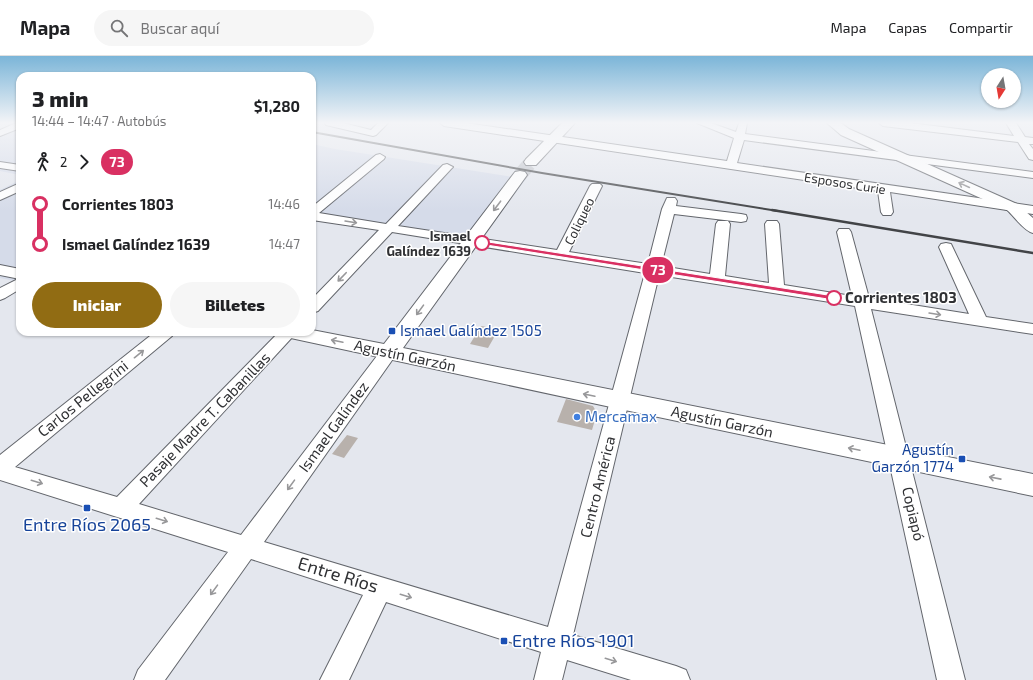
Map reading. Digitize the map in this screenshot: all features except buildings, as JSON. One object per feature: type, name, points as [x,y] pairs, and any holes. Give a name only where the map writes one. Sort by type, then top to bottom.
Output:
[{"type":"main road","name":"Ismael Galíndez","points":[[389,352],[470,241],[526,168],[541,152]]},
{"type":"main road","points":[[892,152],[1012,207],[1021,214],[1033,228]]},
{"type":"main road","points":[[0,270],[16,273]]},
{"type":"main road","name":"Agustín Garzón","points":[[312,336],[620,401],[1033,485]]},
{"type":"street","name":"Esposos Curie","points":[[640,152],[1033,210]]},
{"type":"street","points":[[732,166],[735,152]]},
{"type":"street","points":[[865,152],[1033,175]]},
{"type":"street","points":[[316,210],[380,157]]},
{"type":"street","points":[[0,165],[16,167]]},
{"type":"street","points":[[316,304],[448,167]]},
{"type":"street","name":"Coliqueo","points":[[561,255],[596,186]]},
{"type":"street","points":[[2,195],[16,189]]},
{"type":"street","points":[[884,189],[887,212]]},
{"type":"street","points":[[2,195],[16,197]]},
{"type":"street","name":"Centro América","points":[[548,680],[670,205],[741,218]]},
{"type":"street","points":[[316,217],[1033,329]]},
{"type":"street","points":[[717,280],[723,224]]},
{"type":"street","points":[[772,224],[777,289]]},
{"type":"street","name":"Copiapó","points":[[844,232],[900,458],[951,680]]},
{"type":"street","points":[[946,247],[980,321]]},
{"type":"street","points":[[0,295],[16,285]]},
{"type":"street","name":"Carlos Pellegrini","points":[[0,467],[161,336]]},
{"type":"street","name":"Pasaje Madre T. Cabanillas","points":[[121,508],[285,336]]},
{"type":"street","name":"Ismael Galíndez","points":[[148,680],[389,352]]},
{"type":"street","name":"Entre Ríos","points":[[0,471],[676,680]]},
{"type":"street","points":[[334,680],[380,588]]},
{"type":"shaded area","points":[[0,152],[16,152],[16,174],[0,171]]},
{"type":"shaded area","points":[[316,152],[355,152],[526,179],[475,245],[316,220]]},
{"type":"shaded area","points":[[16,182],[16,281],[0,278],[0,190]]},
{"type":"tunnel","points":[[520,175],[531,162]]},
{"type":"railway","points":[[425,152],[542,173],[778,211]]},
{"type":"railway","points":[[772,210],[1033,253]]},
{"type":"bus line","name":"73","points":[[482,243],[834,298]]},
{"type":"place","name":"Ismael Galíndez 1639","points":[[482,243]]},
{"type":"place","name":"Corrientes 1803","points":[[834,298]]},
{"type":"place","name":"Ismael Galíndez 1505","points":[[392,331]]},
{"type":"place","name":"Mercamax","points":[[577,417]]},
{"type":"place","name":"Agustín Garzón 1774","points":[[962,459]]},
{"type":"place","name":"Entre Ríos 2065","points":[[87,508]]},
{"type":"place","name":"Entre Ríos 1901","points":[[504,641]]}]
